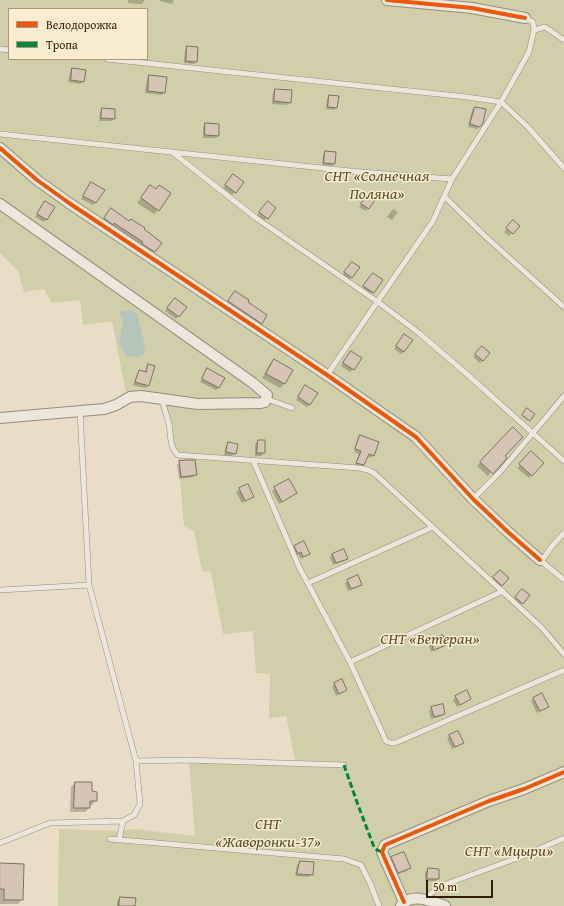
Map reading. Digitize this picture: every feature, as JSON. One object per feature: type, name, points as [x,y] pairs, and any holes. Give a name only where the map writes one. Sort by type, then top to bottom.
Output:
[{"type":"street","points":[[387,0],[472,8],[525,18]]},
{"type":"street","points":[[0,148],[37,180],[69,203],[416,437],[473,499],[540,560]]},
{"type":"street","points":[[0,204],[253,383],[267,395],[264,401],[198,404],[141,396],[130,397],[116,405],[104,409],[0,418]]},
{"type":"street","points":[[444,906],[424,899],[411,899],[402,904],[382,852],[385,845],[489,801],[524,789],[564,772]]},
{"type":"lane","points":[[327,376],[433,221],[452,179],[501,102],[529,52],[534,30],[533,22],[525,18]]},
{"type":"lane","points":[[534,30],[545,27],[564,40]]},
{"type":"lane","points":[[117,60],[459,96],[501,102],[528,127],[564,168]]},
{"type":"lane","points":[[0,134],[360,172],[452,179]]},
{"type":"lane","points":[[172,152],[256,218],[378,302],[419,333],[464,371],[564,461]]},
{"type":"lane","points":[[445,197],[486,237],[564,307]]},
{"type":"lane","points":[[473,499],[500,472],[564,396]]},
{"type":"lane","points":[[162,400],[170,426],[174,452],[178,455],[368,470],[374,473],[542,628],[564,654]]},
{"type":"lane","points":[[264,401],[292,408]]},
{"type":"lane","points":[[0,842],[50,823],[123,821],[134,815],[140,804],[136,761],[88,585],[80,411]]},
{"type":"lane","points":[[253,460],[299,568],[350,662],[386,741],[395,743],[564,670]]},
{"type":"lane","points":[[308,583],[433,526]]},
{"type":"lane","points":[[564,533],[552,546],[544,559],[540,560],[564,580]]},
{"type":"lane","points":[[0,590],[88,585]]},
{"type":"lane","points":[[350,662],[503,591]]},
{"type":"lane","points":[[136,761],[186,760],[344,765]]},
{"type":"lane","points":[[119,840],[123,821]]},
{"type":"lane","points":[[424,899],[438,888],[523,856],[564,838]]},
{"type":"lane","points":[[110,839],[344,859],[361,865],[379,906]]},
{"type":"green space","points":[[0,0],[564,0],[564,906],[58,906],[59,829],[120,831],[135,829],[195,836],[189,760],[296,763],[286,716],[269,718],[270,674],[256,673],[253,631],[223,634],[211,572],[202,571],[194,531],[184,526],[178,455],[174,452],[162,400],[127,399],[112,321],[83,325],[80,300],[52,303],[44,289],[24,292],[18,271],[0,253]]},
{"type":"shaded area","points":[[132,310],[137,314],[145,345],[144,354],[137,357],[126,356],[119,342],[123,321],[120,314],[121,311]]},
{"type":"building","points":[[187,46],[198,47],[197,62],[186,61]]},
{"type":"building","points":[[72,68],[86,70],[84,82],[71,80]]},
{"type":"building","points":[[149,75],[167,77],[165,93],[148,91]]},
{"type":"building","points":[[275,89],[292,90],[291,103],[274,101]]},
{"type":"building","points":[[329,95],[339,96],[337,108],[328,107]]},
{"type":"building","points":[[475,107],[486,109],[483,123],[480,127],[470,124]]},
{"type":"building","points":[[102,108],[115,109],[115,119],[101,118]]},
{"type":"building","points":[[205,123],[219,124],[219,136],[205,135]]},
{"type":"building","points":[[325,151],[336,152],[335,164],[324,163]]},
{"type":"building","points":[[233,174],[244,182],[236,193],[225,185]]},
{"type":"building","points":[[91,182],[105,190],[96,203],[83,196]]},
{"type":"building","points":[[150,185],[156,189],[159,185],[171,193],[159,211],[141,198]]},
{"type":"building","points":[[367,195],[375,200],[369,209],[361,204]]},
{"type":"building","points":[[45,201],[55,207],[47,220],[37,214]]},
{"type":"building","points":[[268,201],[276,208],[268,219],[259,212]]},
{"type":"building","points":[[111,208],[129,221],[131,219],[145,228],[144,229],[162,243],[155,252],[142,244],[143,242],[114,223],[113,225],[104,218]]},
{"type":"building","points":[[513,220],[520,226],[513,234],[506,228]]},
{"type":"building","points":[[352,262],[360,267],[352,278],[344,272]]},
{"type":"building","points":[[373,273],[383,280],[374,293],[363,286]]},
{"type":"building","points":[[235,291],[267,315],[262,324],[228,301]]},
{"type":"building","points":[[175,298],[187,307],[179,317],[167,308]]},
{"type":"building","points":[[404,334],[413,340],[404,352],[396,346]]},
{"type":"building","points":[[482,346],[490,353],[483,361],[475,354]]},
{"type":"building","points":[[351,351],[362,358],[354,370],[343,363]]},
{"type":"building","points":[[274,359],[293,370],[285,384],[266,374]]},
{"type":"building","points":[[148,364],[155,366],[149,386],[135,382],[139,370],[146,372]]},
{"type":"building","points":[[207,368],[225,378],[219,388],[202,379]]},
{"type":"building","points":[[305,385],[318,393],[310,405],[298,397]]},
{"type":"building","points":[[527,408],[535,414],[530,421],[522,415]]},
{"type":"building","points":[[513,427],[523,437],[505,456],[507,458],[493,474],[480,462]]},
{"type":"building","points":[[360,435],[379,442],[374,456],[369,454],[364,465],[356,463],[361,451],[355,449]]},
{"type":"building","points":[[258,440],[265,440],[265,453],[257,453]]},
{"type":"building","points":[[228,442],[238,444],[236,454],[226,452]]},
{"type":"building","points":[[531,451],[544,463],[532,476],[519,464]]},
{"type":"building","points":[[195,460],[197,475],[181,477],[179,461]]},
{"type":"building","points":[[289,479],[297,493],[282,502],[274,487]]},
{"type":"building","points":[[248,484],[254,497],[245,501],[239,488]]},
{"type":"building","points":[[304,541],[310,554],[303,557],[301,552],[298,554],[294,546]]},
{"type":"building","points":[[344,549],[348,559],[336,563],[332,554]]},
{"type":"building","points":[[500,570],[509,578],[502,586],[493,577]]},
{"type":"building","points":[[358,575],[362,585],[351,589],[347,580]]},
{"type":"building","points":[[522,589],[530,595],[523,604],[515,597]]},
{"type":"building","points":[[443,635],[446,645],[434,650],[430,640]]},
{"type":"building","points":[[342,679],[347,690],[339,694],[334,683]]},
{"type":"building","points":[[467,690],[471,699],[460,705],[455,696]]},
{"type":"building","points":[[542,693],[549,707],[540,711],[533,698]]},
{"type":"building","points":[[443,704],[445,714],[434,717],[431,707]]},
{"type":"building","points":[[458,731],[464,743],[455,747],[449,735]]},
{"type":"building","points":[[75,782],[92,782],[92,791],[97,792],[97,801],[90,801],[90,808],[74,808]]},
{"type":"building","points":[[404,852],[411,868],[398,873],[391,857]]},
{"type":"building","points":[[300,861],[314,862],[313,875],[297,874]]},
{"type":"building","points":[[0,863],[24,864],[23,900],[4,900],[4,889],[0,889]]},
{"type":"building","points":[[428,868],[439,869],[439,879],[427,879]]},
{"type":"building","points":[[120,897],[136,898],[135,906],[119,906]]},
{"type":"marked path","points":[[344,765],[374,847],[382,852]]},
{"type":"cycle path","points":[[387,0],[472,8],[525,18]]},
{"type":"cycle path","points":[[0,148],[37,180],[69,203],[327,375],[416,437],[473,499],[540,560]]},
{"type":"cycle path","points":[[404,902],[382,852],[385,845],[489,801],[524,789],[564,772]]},
{"type":"park label","name":"СНТ «Солнечная Поляна»","points":[[377,186]]},
{"type":"park label","name":"СНТ «Ветеран»","points":[[430,640]]},
{"type":"park label","name":"СНТ «Жаворонки-37»","points":[[268,834]]},
{"type":"park label","name":"СНТ «Мцыри»","points":[[509,852]]}]
